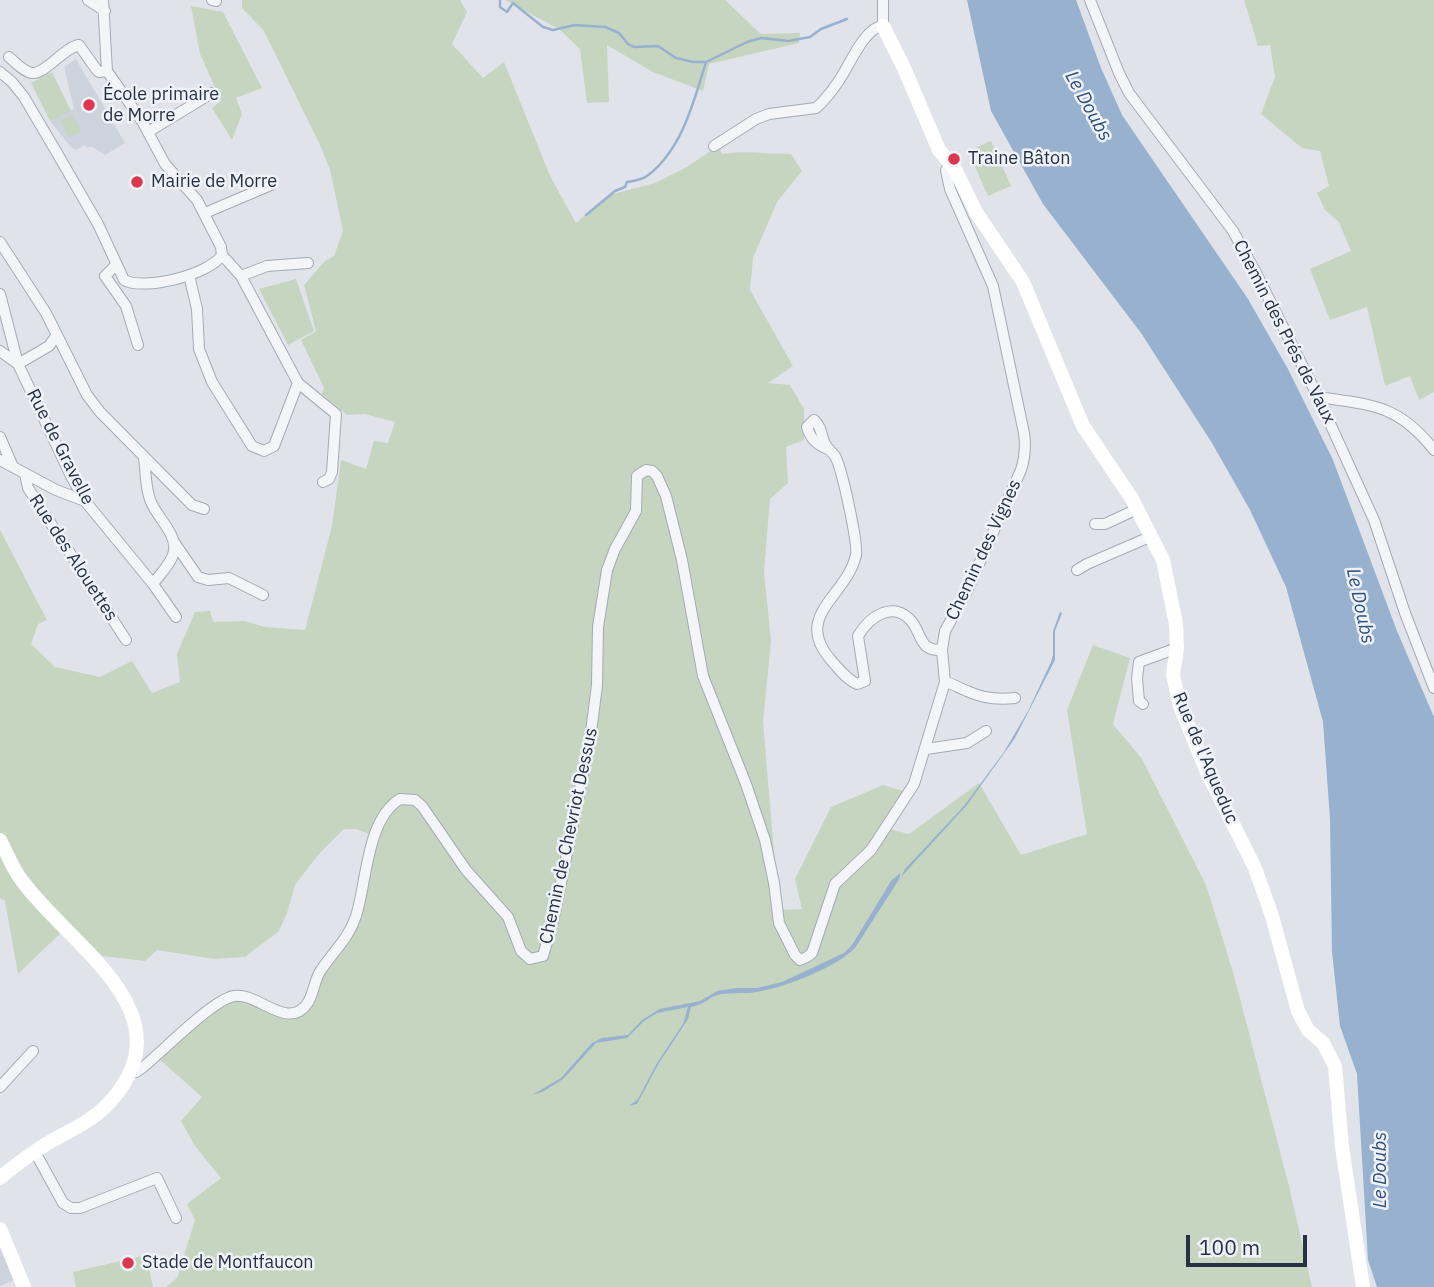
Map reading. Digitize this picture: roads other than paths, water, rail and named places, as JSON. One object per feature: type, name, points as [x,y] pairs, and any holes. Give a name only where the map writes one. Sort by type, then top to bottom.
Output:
[{"type":"street","points":[[88,0],[104,5],[107,71],[148,132],[165,164],[188,188],[205,214],[221,247],[222,255],[242,275],[298,383],[336,414],[332,472],[329,479],[323,482]]},
{"type":"street","points":[[714,146],[756,119],[769,114],[816,108],[839,81],[860,44],[875,28],[883,26],[883,0]]},
{"type":"street","name":"Chemin des Prés de Vaux","points":[[1090,0],[1129,93],[1233,231],[1318,397],[1374,520],[1411,631],[1434,688]]},
{"type":"street","name":"Rue de l'Aqueduc","points":[[883,26],[939,150],[956,171],[976,212],[1023,282],[1083,426],[1137,509],[1167,572],[1177,648],[1174,675],[1180,706],[1207,772],[1255,868],[1272,915],[1298,1011],[1308,1030],[1323,1044],[1335,1066],[1342,1147],[1363,1287]]},
{"type":"street","points":[[9,57],[35,73],[42,71],[72,46],[79,45],[99,72],[107,71]]},
{"type":"street","points":[[0,72],[24,97],[98,224],[124,280],[132,284],[146,285],[190,275],[213,264],[222,255]]},
{"type":"street","points":[[148,132],[212,93]]},
{"type":"street","name":"Chemin des Vignes","points":[[637,476],[641,471],[652,471],[666,496],[682,560],[703,676],[765,840],[779,923],[800,960],[807,957],[815,945],[835,884],[871,850],[914,785],[945,682],[942,650],[945,631],[966,593],[1021,470],[1026,446],[993,286],[950,189],[946,170],[951,165]]},
{"type":"street","points":[[205,214],[271,185]]},
{"type":"street","points":[[0,242],[46,313],[87,395],[100,412],[192,505],[204,509]]},
{"type":"street","points":[[242,275],[267,266],[308,263]]},
{"type":"street","points":[[116,265],[105,276],[126,306],[138,345]]},
{"type":"street","points":[[190,275],[197,309],[198,348],[212,382],[252,446],[264,451],[274,446],[298,383]]},
{"type":"street","name":"Rue de Gravelle","points":[[0,294],[18,364],[85,502],[153,584],[176,617]]},
{"type":"street","points":[[0,351],[18,364],[50,346],[56,336]]},
{"type":"street","points":[[1318,397],[1370,404],[1388,410],[1410,424],[1434,450]]},
{"type":"street","points":[[0,437],[13,468]]},
{"type":"street","points":[[830,450],[842,474],[856,541],[856,555],[840,587],[820,616],[816,630],[823,650],[849,681],[858,684],[865,681],[858,636],[872,617],[885,611],[905,615],[925,645],[942,650]]},
{"type":"street","points":[[144,458],[151,502],[198,578],[229,578],[263,596]]},
{"type":"street","points":[[0,460],[55,490],[85,502]]},
{"type":"street","name":"Rue des Alouettes","points":[[25,474],[28,488],[126,640]]},
{"type":"street","points":[[55,490],[67,486],[71,476]]},
{"type":"street","name":"Chemin de Chevriot Dessus","points":[[131,1071],[136,1072],[142,1068],[202,1016],[229,998],[244,996],[289,1014],[303,1009],[312,995],[321,971],[350,931],[370,848],[382,821],[400,799],[415,800],[422,806],[466,870],[508,917],[525,956],[530,959],[543,956],[554,917],[590,740],[597,685],[598,627],[607,570],[636,511],[637,476]]},
{"type":"street","points":[[1095,524],[1105,524],[1137,509]]},
{"type":"street","points":[[1077,570],[1152,536]]},
{"type":"street","points":[[153,584],[172,558],[174,541]]},
{"type":"street","points":[[1143,704],[1139,701],[1139,662],[1177,648]]},
{"type":"street","points":[[945,682],[955,684],[968,692],[1001,700],[1015,698]]},
{"type":"street","points":[[926,748],[967,743],[986,731]]},
{"type":"street","points":[[0,840],[22,882],[99,961],[131,1011],[136,1041],[131,1071],[117,1094],[92,1119],[35,1152],[0,1178]]},
{"type":"street","points":[[0,1087],[33,1051]]},
{"type":"street","points":[[35,1152],[63,1203],[71,1208],[80,1208],[157,1178],[176,1217]]},
{"type":"street","points":[[0,1188],[15,1166]]},
{"type":"street","points":[[0,1216],[3,1234],[24,1287]]},
{"type":"water","name":"Le Doubs","points":[[967,0],[1076,0],[1122,115],[1248,299],[1288,369],[1333,460],[1397,631],[1434,717],[1434,1287],[1377,1287],[1368,1260],[1357,1074],[1340,1026],[1332,952],[1330,819],[1323,722],[1286,587],[1250,510],[1212,443],[1141,333],[1043,204],[991,111]]},
{"type":"water","points":[[1060,612],[1062,613],[1055,631],[1055,660],[1015,738],[967,805],[901,877],[905,869],[964,806],[1004,752],[1028,711],[1051,662],[1053,631]]},
{"type":"water","points":[[900,873],[900,878],[855,948],[846,956],[820,971],[775,988],[721,994],[691,1007],[688,1019],[659,1063],[637,1104],[629,1106],[638,1099],[657,1063],[683,1024],[688,1007],[657,1013],[644,1021],[627,1038],[596,1043],[563,1079],[532,1095],[561,1078],[592,1043],[602,1038],[628,1035],[642,1020],[660,1009],[700,1001],[717,991],[757,988],[782,982],[844,953],[852,945],[891,881]]},
{"type":"waterway","points":[[500,0],[500,7],[507,12],[513,3],[543,27],[553,30],[575,25],[605,27],[619,33],[634,47],[658,46],[676,58],[693,62],[706,62],[761,38],[789,41],[810,37],[821,29],[847,19]]},
{"type":"waterway","points":[[586,215],[615,191],[625,187],[627,182],[647,176],[669,153],[685,124],[706,62]]},
{"type":"place","name":"École primaire de Morre","points":[[89,105]]},
{"type":"place","name":"Traine Bâton","points":[[954,159]]},
{"type":"place","name":"Mairie de Morre","points":[[137,182]]},
{"type":"place","name":"Stade de Montfaucon","points":[[128,1263]]}]
